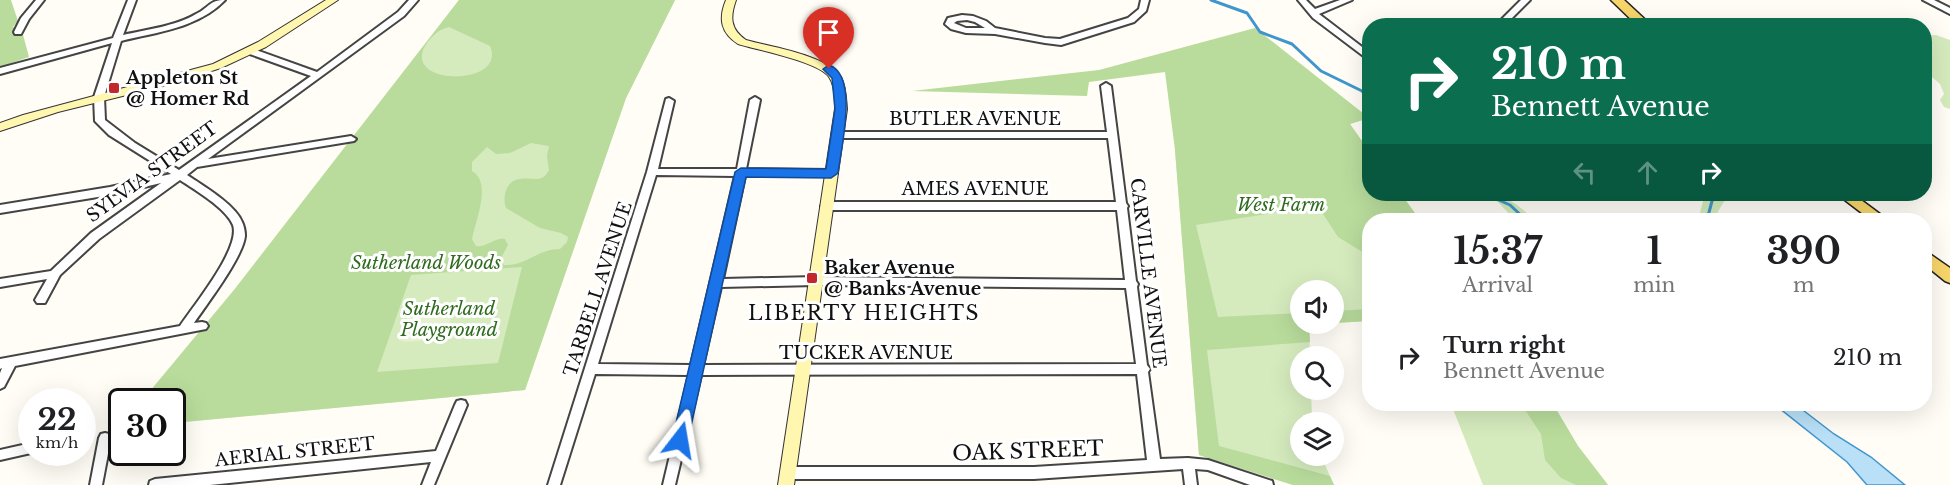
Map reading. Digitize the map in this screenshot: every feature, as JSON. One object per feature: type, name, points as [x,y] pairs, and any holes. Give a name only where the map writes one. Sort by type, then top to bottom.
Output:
[{"type":"main road","points":[[1617,0],[1637,18]]},
{"type":"main road","points":[[1854,201],[1871,213]]},
{"type":"main road","points":[[1932,262],[1950,277]]},
{"type":"street","points":[[18,32],[25,18],[40,0]]},
{"type":"street","points":[[132,0],[99,97],[99,115],[103,124],[221,203],[240,224],[241,232],[226,265],[183,330]]},
{"type":"street","points":[[0,71],[186,22],[200,16],[221,0]]},
{"type":"street","points":[[0,127],[49,110],[204,70],[250,51],[333,0]]},
{"type":"street","name":"SYLVIA STREET","points":[[42,300],[56,274],[73,254],[95,236],[401,14],[414,0]]},
{"type":"street","points":[[732,0],[726,13],[727,28],[732,37],[742,42],[803,58],[829,69],[838,77],[841,109],[787,479]]},
{"type":"street","points":[[992,30],[1049,42],[1075,40],[1131,20],[1141,13],[1145,6],[1144,0]]},
{"type":"street","points":[[1302,0],[1313,13],[1362,52]]},
{"type":"street","points":[[1313,13],[1348,0]]},
{"type":"street","points":[[1507,18],[1526,0]]},
{"type":"street","points":[[1927,0],[1950,11]]},
{"type":"street","points":[[250,51],[318,75]]},
{"type":"street","name":"CARVILLE AVENUE","points":[[1106,86],[1112,112],[1112,135],[1144,369],[1154,464]]},
{"type":"street","points":[[669,485],[717,283],[755,100]]},
{"type":"street","name":"TARBELL AVENUE","points":[[554,485],[652,172],[669,101]]},
{"type":"street","name":"BUTLER AVENUE","points":[[837,135],[1112,135]]},
{"type":"street","points":[[195,165],[351,139]]},
{"type":"street","points":[[652,172],[831,173]]},
{"type":"street","points":[[0,209],[110,191],[180,175]]},
{"type":"street","name":"AMES AVENUE","points":[[826,206],[1123,206]]},
{"type":"street","points":[[0,283],[56,274]]},
{"type":"street","points":[[717,283],[816,281],[1133,284]]},
{"type":"street","points":[[0,384],[6,363],[202,326]]},
{"type":"street","name":"TUCKER AVENUE","points":[[589,369],[803,371],[1144,369]]},
{"type":"street","points":[[428,485],[461,405]]},
{"type":"street","points":[[96,485],[105,438]]},
{"type":"street","points":[[0,455],[18,451]]},
{"type":"street","name":"AERIAL STREET","points":[[155,485],[439,456]]},
{"type":"street","points":[[1188,463],[1191,485]]},
{"type":"street","name":"OAK STREET","points":[[787,479],[1025,474],[1188,463],[1208,465],[1266,485]]},
{"type":"green space","points":[[0,0],[11,0],[18,21],[13,27],[22,31],[29,57],[0,67]]},
{"type":"green space","name":"Sutherland Woods","points":[[459,0],[675,0],[626,98],[525,390],[186,422],[186,388],[153,388],[234,290]]},
{"type":"green space","name":"Sutherland Woods","points":[[459,0],[675,0],[626,98],[525,390],[186,422],[186,388],[153,388],[234,290]],"holes":[[[449,27],[490,46],[491,60],[484,69],[470,75],[438,74],[427,68],[422,57],[432,37]],[[531,143],[549,146],[547,156],[549,170],[540,178],[511,182],[505,194],[506,208],[540,228],[561,233],[568,237],[567,242],[560,249],[545,252],[519,263],[504,265],[500,260],[508,245],[505,239],[480,246],[476,246],[472,239],[482,192],[478,176],[472,171],[472,162],[487,147],[496,154],[510,153]],[[522,267],[498,363],[377,372],[411,275]]]},
{"type":"green space","name":"West Farm","points":[[1255,28],[1362,112],[1362,120],[1350,124],[1362,141],[1362,201],[1406,201],[1415,213],[1362,213],[1362,321],[1344,322],[1344,280],[1290,280],[1290,334],[1309,334],[1310,346],[1290,346],[1290,400],[1311,400],[1312,412],[1290,412],[1290,466],[1325,466],[1334,485],[1293,485],[1199,455],[1175,150]]},
{"type":"green space","points":[[1255,28],[1362,112],[1362,120],[1350,124],[1362,141],[1362,201],[1406,201],[1415,213],[1362,213],[1362,252],[1338,237],[1323,214],[1313,207],[1196,225],[1218,317],[1290,313],[1290,334],[1310,334],[1310,342],[1207,350],[1219,446],[1330,476],[1334,485],[1293,485],[1199,455],[1175,150],[1165,72],[1089,82],[1087,96],[912,91],[1099,70]]},
{"type":"green space","points":[[1932,35],[1950,40],[1950,109],[1944,107],[1940,100],[1944,94],[1940,84],[1932,77]]},
{"type":"green space","points":[[1496,201],[1511,201],[1526,213],[1508,213]]},
{"type":"green space","points":[[1703,201],[1725,201],[1717,213],[1700,213]]},
{"type":"green space","name":"Sutherland Playground","points":[[412,307],[417,310],[447,307],[450,316],[449,324],[444,331],[427,339],[399,340],[408,315],[405,312]]},
{"type":"green space","points":[[1362,309],[1362,321],[1344,322],[1344,310]]},
{"type":"green space","points":[[1454,411],[1557,411],[1578,446],[1608,485],[1483,485]]},
{"type":"green space","points":[[1526,411],[1557,411],[1578,446],[1608,485],[1576,485],[1561,478],[1545,460],[1541,434]]},
{"type":"water","points":[[1783,411],[1804,411],[1834,434],[1871,457],[1905,485],[1867,485],[1847,462]]},
{"type":"waterway","points":[[1211,0],[1247,13],[1260,32],[1292,44],[1321,71],[1362,91]]},
{"type":"waterway","points":[[1501,201],[1510,205],[1519,213]]},
{"type":"waterway","points":[[1709,213],[1712,201]]},
{"type":"place","name":"Appleton St @ Homer Rd","points":[[114,88]]},
{"type":"place","name":"Baker Avenue @ Banks Avenue","points":[[812,278]]},
{"type":"district","name":"LIBERTY HEIGHTS","points":[[864,313]]},
{"type":"route","points":[[680,440],[741,172],[831,173],[841,109],[838,77],[829,69]]}]
